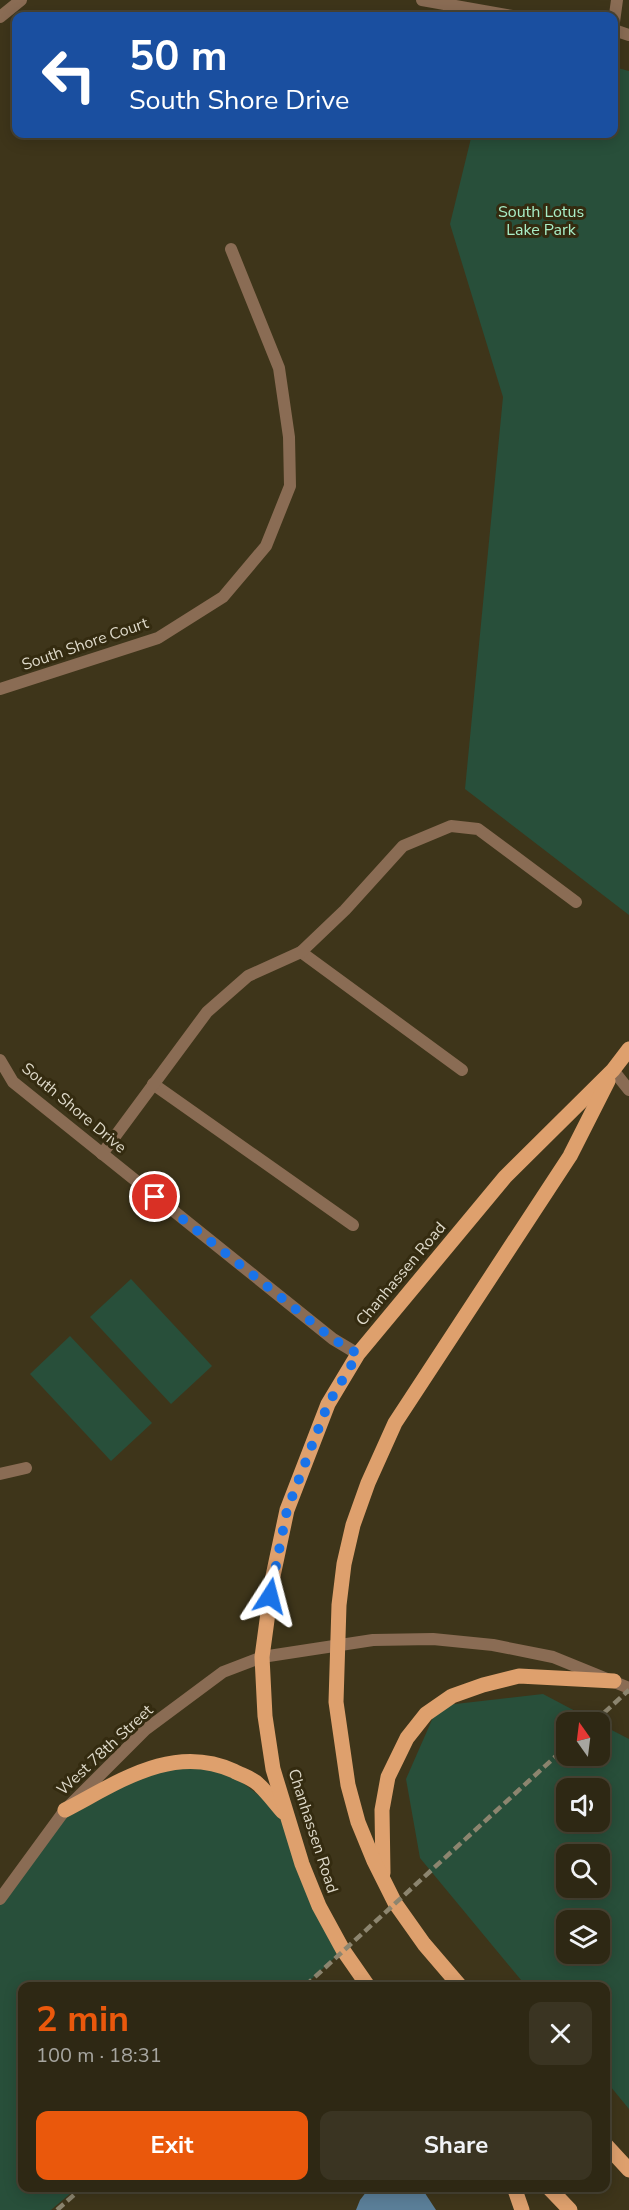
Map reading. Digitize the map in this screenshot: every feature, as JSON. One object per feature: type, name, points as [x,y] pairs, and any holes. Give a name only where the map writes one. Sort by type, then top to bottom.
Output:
[{"type":"main road","name":"Chanhassen Road","points":[[365,1982],[343,1950],[319,1906],[285,1815],[273,1770],[262,1658],[273,1576],[287,1510],[328,1404],[358,1354],[506,1177],[613,1070],[629,1049]]},
{"type":"main road","name":"Chanhassen Road","points":[[456,1982],[424,1944],[395,1903],[358,1822],[348,1785],[336,1702],[339,1605],[344,1564],[353,1526],[368,1483],[395,1422],[570,1156],[613,1070]]},
{"type":"main road","points":[[383,1879],[382,1810],[388,1777],[407,1738],[426,1714],[452,1696],[519,1676],[614,1681]]},
{"type":"main road","points":[[66,1810],[135,1774],[166,1762],[195,1760],[218,1764],[257,1782],[285,1815]]},
{"type":"main road","points":[[610,2149],[629,2170]]},
{"type":"main road","points":[[516,2192],[522,2210]]},
{"type":"main road","points":[[553,2192],[570,2210]]},
{"type":"street","points":[[0,17],[21,0]]},
{"type":"street","points":[[422,0],[490,12]]},
{"type":"street","name":"South Shore Court","points":[[0,689],[158,638],[223,597],[266,546],[290,486],[289,437],[279,368],[231,249]]},
{"type":"street","points":[[102,1154],[207,1012],[248,976],[301,952],[345,910],[403,846],[451,826],[478,829],[576,902]]},
{"type":"street","points":[[301,952],[462,1070]]},
{"type":"street","name":"South Shore Drive","points":[[0,1060],[13,1082],[333,1339],[358,1354]]},
{"type":"street","points":[[613,1070],[629,1090]]},
{"type":"street","points":[[153,1084],[353,1225]]},
{"type":"street","points":[[0,1474],[26,1468]]},
{"type":"street","name":"West 78th Street","points":[[0,1899],[66,1810],[145,1730],[223,1672],[262,1658],[373,1640],[433,1639],[494,1645],[553,1657],[629,1688]]},
{"type":"green space","name":"South Lotus Lake Park","points":[[618,68],[629,71],[629,915],[465,789],[503,397],[450,224],[471,138],[618,138]]},
{"type":"green space","points":[[131,1279],[212,1366],[171,1404],[90,1317]]},
{"type":"green space","points":[[70,1336],[152,1423],[111,1461],[30,1374]]},
{"type":"green space","points":[[543,1694],[577,1712],[556,1712],[556,1766],[610,1766],[610,1729],[629,1739],[629,2109],[610,2086],[610,1982],[523,1982],[420,1858],[406,1779],[438,1706]]},
{"type":"green space","points":[[218,1764],[285,1815],[343,1950],[308,1982],[18,1982],[18,2192],[72,2192],[51,2210],[0,2210],[0,1899],[65,1810],[135,1774]]},
{"type":"water","points":[[366,2192],[424,2192],[436,2210],[356,2210]]},
{"type":"railway","points":[[605,1712],[629,1690]]},
{"type":"railway","points":[[309,1982],[556,1756]]},
{"type":"railway","points":[[57,2210],[77,2192]]},
{"type":"route","points":[[155,1197],[333,1339],[358,1354],[328,1404],[287,1510],[270,1596]]}]
